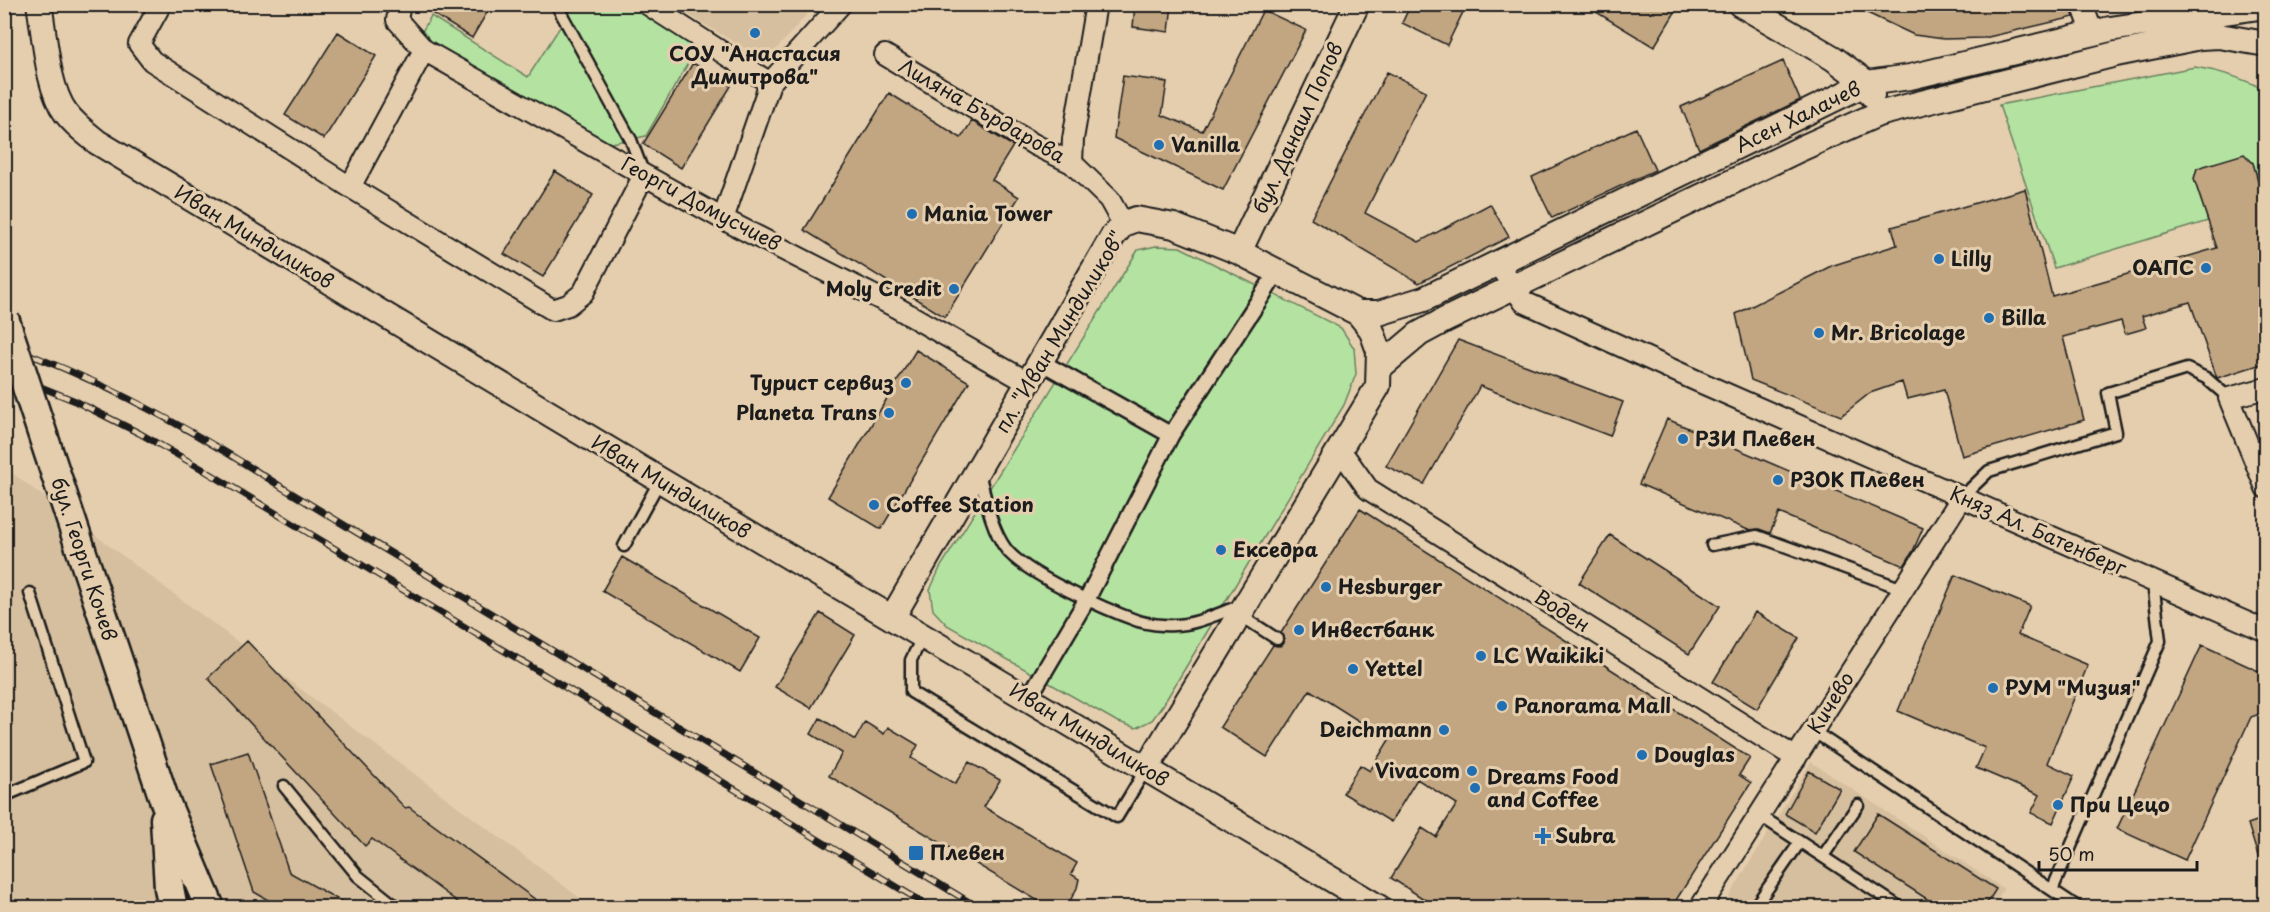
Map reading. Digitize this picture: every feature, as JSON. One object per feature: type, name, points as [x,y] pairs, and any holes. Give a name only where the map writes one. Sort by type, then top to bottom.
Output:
[{"type":"main road","name":"бул. Георги Кочев","points":[[4,318],[164,799],[210,906]]},
{"type":"main road","name":"бул. Георги Кочев","points":[[164,799],[169,901]]},
{"type":"street","name":"Иван Миндиликов","points":[[39,4],[50,74],[56,93],[65,112],[79,128],[98,142],[1146,769],[1356,900],[1380,908]]},
{"type":"street","points":[[161,4],[139,44],[152,62],[350,187],[554,310],[568,305],[583,293],[644,176]]},
{"type":"street","name":"Георги Домусчиев","points":[[400,4],[397,20],[424,50],[644,176],[883,300],[1029,383]]},
{"type":"street","points":[[647,4],[770,83]]},
{"type":"street","points":[[723,219],[770,83],[841,4]]},
{"type":"street","points":[[1072,163],[1073,139],[1096,4]]},
{"type":"street","name":"бул. Данаил Попов","points":[[1239,252],[1357,4]]},
{"type":"street","points":[[1740,4],[1833,58],[1867,83],[1878,114]]},
{"type":"street","points":[[2082,4],[2093,34]]},
{"type":"street","name":"Асен Халачев","points":[[1358,313],[1379,313],[1424,299],[1867,83],[1910,77],[2110,29],[2265,6]]},
{"type":"street","name":"Асен Халачев","points":[[1380,368],[1419,334],[1512,286],[1878,114],[2116,54],[2201,37],[2219,36],[2261,44]]},
{"type":"street","points":[[350,187],[424,50]]},
{"type":"street","name":"Лиляна Бърдарова","points":[[885,55],[1035,145],[1072,163],[1109,199],[1123,224]]},
{"type":"street","name":"пл. \"Иван Миндиликов\"","points":[[892,618],[1113,236],[1123,224],[1136,219],[1166,224],[1201,235],[1278,271],[1358,313],[1371,329],[1379,351],[1378,386],[1341,451],[1146,769]]},
{"type":"street","name":"Княз Ал. Батенберг","points":[[1498,264],[1524,302],[1695,380],[2265,631]]},
{"type":"street","points":[[1028,699],[1087,599],[1171,435],[1278,271]]},
{"type":"street","points":[[1041,362],[1171,435]]},
{"type":"street","points":[[2265,388],[2229,398],[2265,488]]},
{"type":"street","name":"Воден","points":[[1341,451],[1368,489],[1796,758]]},
{"type":"street","name":"Кичево","points":[[1700,908],[1962,497]]},
{"type":"lane","points":[[556,4],[631,140],[644,176]]},
{"type":"lane","points":[[1962,497],[1989,471],[2116,432],[2108,393],[2187,369],[2206,378],[2229,398]]},
{"type":"lane","points":[[978,470],[989,513],[1006,549],[1029,570],[1087,599],[1140,621],[1174,625],[1244,609],[1277,639]]},
{"type":"lane","points":[[624,546],[660,480]]},
{"type":"lane","points":[[1712,545],[1757,536],[1903,589]]},
{"type":"lane","points":[[2052,890],[2160,641],[2153,582]]},
{"type":"lane","points":[[4,796],[84,762],[30,593]]},
{"type":"lane","points":[[923,636],[910,660],[911,692],[1117,817],[1146,769]]},
{"type":"lane","points":[[1813,731],[2079,908]]},
{"type":"lane","points":[[284,786],[358,876],[398,908]]},
{"type":"lane","points":[[1823,856],[1858,805]]},
{"type":"lane","points":[[1759,815],[1901,908]]},
{"type":"lane","points":[[1754,908],[1800,842]]},
{"type":"shaded area","name":"СОУ \"Анастасия Димитрова\"","points":[[672,5],[815,5],[766,61]]},
{"type":"shaded area","points":[[4,467],[556,880],[592,907],[5,907]]},
{"type":"shaded area","points":[[1811,762],[2004,889],[1991,907],[1722,908]]},
{"type":"green space","points":[[633,4],[698,46],[646,136],[607,144],[419,37],[431,16],[528,77],[574,5]]},
{"type":"green space","points":[[2195,67],[2231,76],[2265,90],[2265,203],[2253,163],[2197,168],[2194,179],[2208,221],[2054,268],[1999,105]]},
{"type":"green space","points":[[1156,246],[1180,247],[1341,328],[1354,348],[1356,374],[1344,405],[1163,705],[1152,720],[1136,728],[1116,721],[947,625],[933,610],[930,590],[940,568],[1138,250]]},
{"type":"building","points":[[417,4],[492,4],[472,38]]},
{"type":"building","points":[[1135,4],[1172,4],[1169,32],[1133,27]]},
{"type":"building","points":[[1411,4],[1467,4],[1447,45],[1402,23]]},
{"type":"building","points":[[1583,4],[1680,4],[1654,47]]},
{"type":"building","points":[[1848,4],[1913,4],[1927,10],[1942,11],[1964,9],[1963,4],[2070,4],[2074,17],[1984,38],[1944,39],[1914,35]]},
{"type":"building","points":[[1263,10],[1306,30],[1223,190],[1114,138],[1123,76],[1167,82],[1162,115],[1202,131]]},
{"type":"building","points":[[338,32],[376,56],[324,139],[285,115]]},
{"type":"building","points":[[1783,61],[1800,100],[1699,149],[1681,107]]},
{"type":"building","points":[[693,63],[731,86],[681,168],[643,144]]},
{"type":"building","points":[[1387,72],[1426,91],[1365,213],[1419,242],[1490,204],[1509,237],[1419,283],[1311,219]]},
{"type":"building","name":"Mania Tower","points":[[889,93],[961,138],[972,121],[1013,146],[992,180],[1019,197],[945,317],[804,230]]},
{"type":"building","points":[[1636,128],[1655,170],[1552,218],[1532,177]]},
{"type":"building","points":[[2244,154],[2253,163],[2265,205],[2265,363],[2217,378],[2190,302],[2142,316],[2146,328],[2125,334],[2121,321],[2063,337],[2084,420],[1962,456],[1944,390],[1907,399],[1902,382],[1870,393],[1841,416],[1751,380],[1736,314],[1831,266],[1897,245],[1892,227],[2025,189],[2052,296],[2217,248],[2194,179],[2197,168]]},
{"type":"building","points":[[555,171],[593,195],[543,277],[504,254]]},
{"type":"building","points":[[1458,340],[1623,402],[1610,436],[1480,386],[1424,484],[1386,466]]},
{"type":"building","points":[[916,350],[969,382],[881,529],[828,497]]},
{"type":"building","points":[[1667,419],[1923,528],[1913,551],[1904,566],[1779,513],[1770,533],[1759,529],[1748,530],[1639,484]]},
{"type":"building","name":"Panorama Mall","points":[[1360,509],[1750,758],[1739,775],[1751,783],[1671,908],[1438,908],[1391,878],[1422,828],[1436,837],[1457,804],[1417,779],[1391,822],[1343,793],[1360,765],[1370,771],[1389,740],[1310,690],[1267,757],[1220,727],[1273,645],[1280,646],[1284,643],[1284,636],[1281,633]]},
{"type":"building","points":[[1610,535],[1720,606],[1689,654],[1579,583]]},
{"type":"building","points":[[622,557],[760,638],[740,672],[602,591]]},
{"type":"building","name":"РУМ \"Мизия\"","points":[[1955,575],[2030,606],[2018,635],[2088,665],[2047,763],[2074,776],[2053,823],[2031,813],[2040,795],[1976,768],[1985,748],[1898,711]]},
{"type":"building","points":[[1755,612],[1799,638],[1757,709],[1713,682]]},
{"type":"building","points":[[820,613],[855,635],[811,708],[775,687]]},
{"type":"building","points":[[247,641],[405,808],[409,807],[547,908],[466,908],[372,839],[365,846],[208,678]]},
{"type":"building","points":[[2202,645],[2265,674],[2265,712],[2251,717],[2185,860],[2117,829]]},
{"type":"building","points":[[820,718],[855,740],[865,722],[884,734],[888,727],[918,745],[911,758],[955,784],[969,762],[1000,780],[984,807],[1077,863],[1071,874],[1079,879],[1077,888],[1066,908],[1050,908],[829,776],[842,753],[811,734]]},
{"type":"building","points":[[248,752],[289,872],[353,908],[282,908],[254,892],[211,764]]},
{"type":"building","points":[[1809,771],[1840,789],[1815,832],[1785,814]]},
{"type":"building","points":[[1878,814],[1996,889],[1984,908],[1941,908],[1854,852]]},
{"type":"building","points":[[2265,818],[2265,868],[2262,869],[2248,824]]},
{"type":"railway","points":[[4,345],[77,374],[182,427],[979,908]]},
{"type":"railway","points":[[4,372],[73,400],[139,433],[204,470],[932,908]]},
{"type":"place","name":"СОУ \"Анастасия Димитрова\"","points":[[755,33]]},
{"type":"place","name":"Vanilla","points":[[1159,145]]},
{"type":"place","name":"Mania Tower","points":[[912,214]]},
{"type":"place","name":"Lilly","points":[[1939,259]]},
{"type":"place","name":"ОАПС","points":[[2206,268]]},
{"type":"place","name":"Moly Credit","points":[[954,289]]},
{"type":"place","name":"Billa","points":[[1989,318]]},
{"type":"place","name":"Mr. Bricolage","points":[[1819,333]]},
{"type":"place","name":"Турист сервиз","points":[[906,383]]},
{"type":"place","name":"Planeta Trans","points":[[889,413]]},
{"type":"place","name":"РЗИ Плевен","points":[[1683,439]]},
{"type":"place","name":"РЗОК Плевен","points":[[1778,480]]},
{"type":"place","name":"Coffee Station","points":[[874,505]]},
{"type":"place","name":"Екседра","points":[[1221,550]]},
{"type":"place","name":"Hesburger","points":[[1326,587]]},
{"type":"place","name":"Инвестбанк","points":[[1299,630]]},
{"type":"place","name":"LC Waikiki","points":[[1481,656]]},
{"type":"place","name":"Yettel","points":[[1353,669]]},
{"type":"place","name":"РУМ \"Мизия\"","points":[[1993,688]]},
{"type":"place","name":"Panorama Mall","points":[[1502,706]]},
{"type":"place","name":"Deichmann","points":[[1444,730]]},
{"type":"place","name":"Douglas","points":[[1642,755]]},
{"type":"place","name":"Vivacom","points":[[1472,771]]},
{"type":"place","name":"Dreams Food and Coffee","points":[[1475,788]]},
{"type":"place","name":"При Цецо","points":[[2058,805]]},
{"type":"place","name":"Subra","points":[[1543,836]]},
{"type":"place","name":"Плевен","points":[[916,853]]}]
